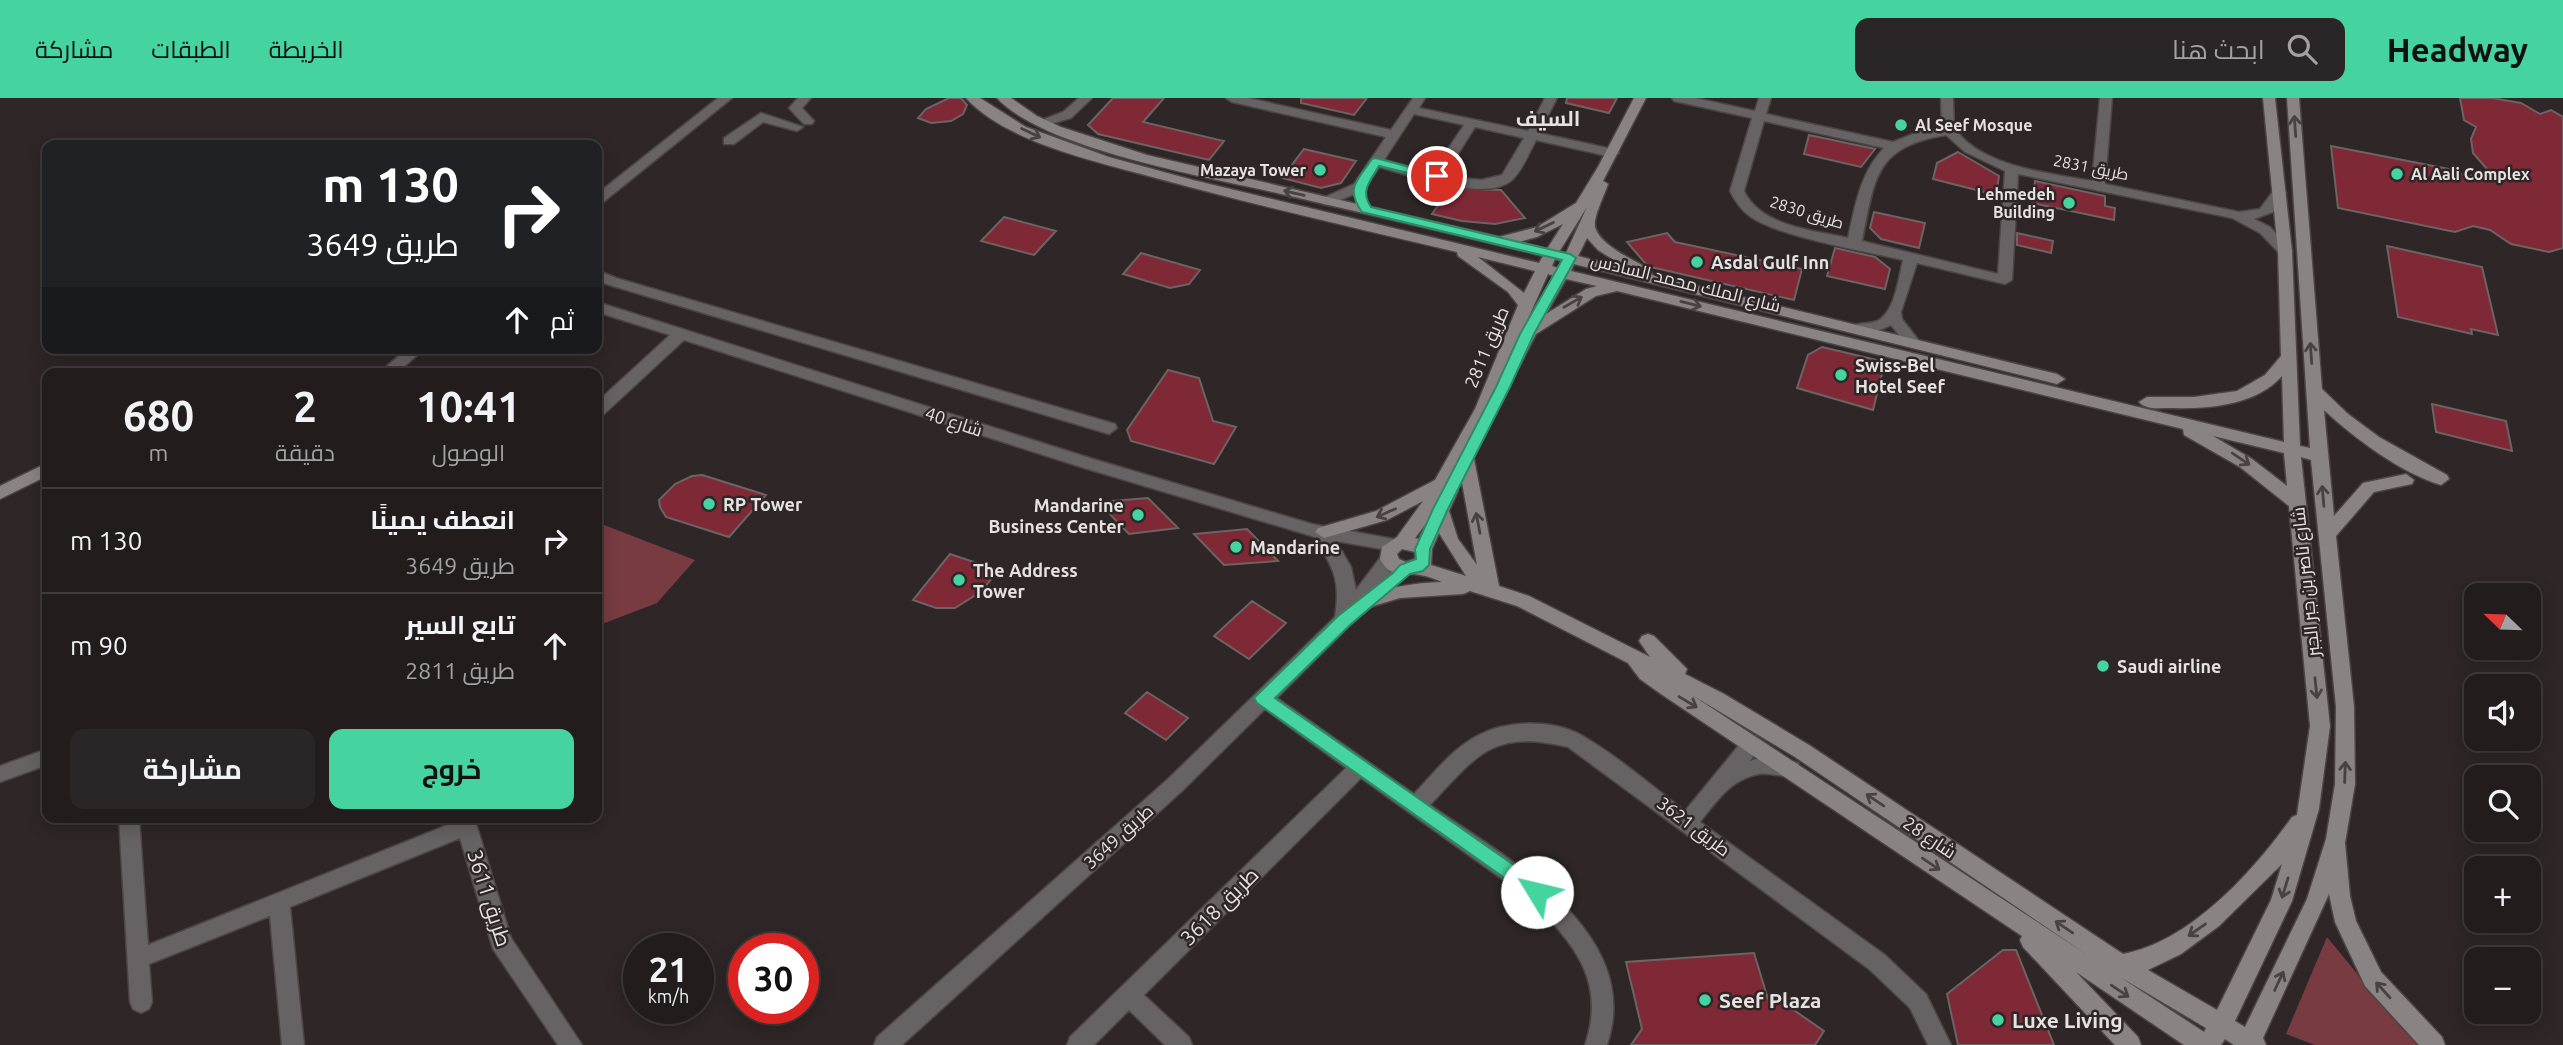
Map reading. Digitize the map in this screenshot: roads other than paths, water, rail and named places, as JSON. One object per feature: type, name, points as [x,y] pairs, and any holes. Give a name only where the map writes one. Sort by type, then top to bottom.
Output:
[{"type":"main road","name":"شارع الملك محمد السادس","points":[[972,98],[989,112],[1028,132],[1090,156],[1189,183],[1452,245],[1661,283],[1858,328],[2141,406]]},
{"type":"main road","name":"شارع الملك محمد السادس","points":[[1003,98],[1040,123],[1143,158],[1498,241],[1548,261]]},
{"type":"main road","name":"طريق 2811","points":[[1393,551],[1443,482],[1483,409],[1526,304],[1583,199],[1605,167],[1640,98]]},
{"type":"main road","name":"شارع ناصر بن جبر الجبر","points":[[2206,1045],[2234,1001],[2281,901],[2309,809],[2320,726],[2291,444],[2285,251],[2269,98]]},
{"type":"main road","name":"شارع ناصر بن جبر الجبر","points":[[2251,1044],[2317,900],[2336,839],[2345,784],[2346,738],[2326,536],[2293,98]]},
{"type":"main road","name":"طريق 2811","points":[[1418,561],[1440,509],[1503,387],[1527,334],[1567,265],[1587,223],[1605,167]]},
{"type":"main road","points":[[1498,241],[1521,237],[1548,226],[1572,211],[1583,199]]},
{"type":"main road","points":[[1587,223],[1589,233],[1597,243],[1661,283]]},
{"type":"main road","points":[[1452,245],[1513,289],[1526,304]]},
{"type":"main road","name":"شارع الملك محمد السادس","points":[[1567,265],[1625,287],[2141,406],[2319,451]]},
{"type":"main road","points":[[1527,334],[1591,292],[1625,287]]},
{"type":"main road","points":[[2141,406],[2195,403],[2237,396],[2268,380],[2288,358]]},
{"type":"main road","points":[[2314,390],[2333,412],[2352,428],[2403,460],[2441,479]]},
{"type":"main road","points":[[2141,406],[2230,451],[2263,473],[2297,503]]},
{"type":"main road","points":[[1466,459],[1487,586]]},
{"type":"main road","points":[[0,493],[42,472]]},
{"type":"main road","points":[[2326,536],[2369,487],[2406,480]]},
{"type":"main road","points":[[1320,533],[1381,516],[1443,482]]},
{"type":"main road","points":[[1440,509],[1446,534],[1454,550],[1487,586]]},
{"type":"main road","points":[[1414,543],[1418,561],[1398,568],[1393,551],[1414,543]]},
{"type":"main road","name":"شارع 28","points":[[1418,561],[1487,586],[1553,616],[1635,660],[1661,669],[1717,699],[2009,917],[2206,1045]]},
{"type":"main road","points":[[1370,600],[1400,591],[1487,586]]},
{"type":"main road","points":[[1648,641],[1662,658],[1717,699]]},
{"type":"main road","name":"شارع 28","points":[[1635,660],[1657,682],[1751,745],[1796,760],[2120,965],[2219,1024]]},
{"type":"main road","points":[[2120,965],[2148,960],[2173,947],[2212,919],[2271,863],[2309,809]]},
{"type":"main road","points":[[2336,839],[2340,896],[2346,922],[2373,979],[2434,1045]]},
{"type":"main road","points":[[2009,917],[2130,1045]]},
{"type":"main road","points":[[2219,1024],[2251,1044]]},
{"type":"street","points":[[602,196],[726,98]]},
{"type":"street","points":[[729,141],[761,117],[802,124],[795,108],[805,98]]},
{"type":"street","points":[[1040,123],[1067,115],[1086,98]]},
{"type":"street","points":[[1232,98],[1394,135]]},
{"type":"street","points":[[1376,162],[1477,185],[1492,185],[1509,177],[1551,98]]},
{"type":"street","points":[[1678,98],[1892,146]]},
{"type":"street","name":"طريق 2830","points":[[1765,98],[1738,183],[1740,199],[1756,215],[1768,221],[2005,280],[2012,169]]},
{"type":"street","points":[[1854,244],[1871,172],[1892,146],[1912,137],[1950,130],[1946,119],[1947,98]]},
{"type":"street","points":[[2098,186],[2106,98]]},
{"type":"street","points":[[1328,201],[1359,187],[1416,104],[1472,122],[1612,153]]},
{"type":"street","points":[[1073,111],[1071,127],[1076,137]]},
{"type":"street","points":[[1437,176],[1472,122]]},
{"type":"street","name":"طريق 2831","points":[[1950,130],[1967,147],[2012,169],[2236,215],[2263,214],[2269,211],[2278,193]]},
{"type":"street","points":[[1359,187],[1359,198],[1367,209]]},
{"type":"street","name":"طريق 2831","points":[[2236,215],[2265,230],[2285,251]]},
{"type":"street","points":[[1911,258],[1894,312],[1895,320],[1912,342]]},
{"type":"street","name":"شارع 40","points":[[602,276],[737,321],[1109,428]]},
{"type":"street","name":"شارع 40","points":[[602,309],[1087,463],[1320,533],[1393,551]]},
{"type":"street","points":[[1858,328],[1883,324],[1894,312]]},
{"type":"street","points":[[713,344],[737,321]]},
{"type":"street","points":[[602,406],[681,334]]},
{"type":"street","points":[[393,368],[411,354]]},
{"type":"street","points":[[1320,533],[1339,558],[1348,581],[1344,620]]},
{"type":"street","name":"طريق 3649","points":[[1344,620],[1393,551]]},
{"type":"street","name":"طريق 3649","points":[[885,1045],[1175,785],[1344,620],[1418,561]]},
{"type":"street","points":[[1263,698],[1537,892],[1563,918],[1591,956],[1604,990],[1606,1008],[1602,1033],[1596,1045]]},
{"type":"street","name":"طريق 3621","points":[[1417,805],[1474,746],[1491,735],[1530,730],[1573,740],[1689,822],[1897,980],[1918,1001],[1940,1045]]},
{"type":"street","points":[[1689,822],[1751,745]]},
{"type":"street","points":[[0,774],[42,759]]},
{"type":"street","points":[[1724,781],[1758,766],[1796,760]]},
{"type":"street","name":"طريق 3618","points":[[1078,1045],[1360,767]]},
{"type":"street","points":[[129,823],[141,1002]]},
{"type":"street","points":[[140,958],[463,823]]},
{"type":"street","name":"طريق 3611","points":[[465,823],[501,942],[571,1045]]},
{"type":"street","points":[[279,901],[292,1036]]},
{"type":"street","points":[[1129,996],[1181,1045]]},
{"type":"place","name":"Al Seef Mosque","points":[[1901,125]]},
{"type":"place","name":"Mazaya Tower","points":[[1320,170]]},
{"type":"place","name":"Al Aali Complex","points":[[2397,174]]},
{"type":"place","name":"Lehmedeh Building","points":[[2069,203]]},
{"type":"place","name":"Asdal Gulf Inn","points":[[1697,262]]},
{"type":"place","name":"Swiss-Bel Hotel Seef","points":[[1841,375]]},
{"type":"place","name":"RP Tower","points":[[709,504]]},
{"type":"place","name":"Mandarine Business Center","points":[[1138,515]]},
{"type":"place","name":"Mandarine","points":[[1236,547]]},
{"type":"place","name":"The Address Tower","points":[[959,580]]},
{"type":"place","name":"Saudi airline","points":[[2103,666]]},
{"type":"place","name":"Seef Plaza","points":[[1705,1000]]},
{"type":"place","name":"Luxe Living","points":[[1998,1020]]},
{"type":"district","name":"السيف","points":[[1548,118]]}]
